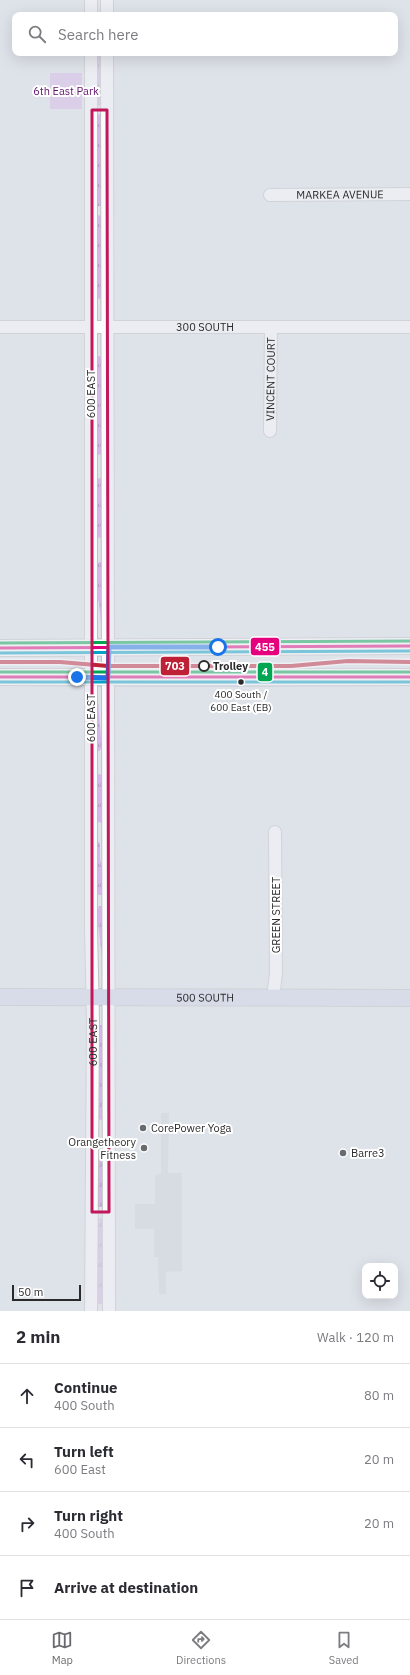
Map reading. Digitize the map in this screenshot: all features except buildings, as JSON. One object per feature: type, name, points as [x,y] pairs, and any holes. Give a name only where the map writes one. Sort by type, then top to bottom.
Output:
[{"type":"main road","points":[[0,648],[410,646]]},
{"type":"main road","points":[[0,677],[108,678],[410,676]]},
{"type":"main road","name":"500 SOUTH","points":[[0,997],[410,998]]},
{"type":"street","points":[[91,0],[91,12]]},
{"type":"street","points":[[107,0],[107,12]]},
{"type":"street","name":"600 EAST","points":[[91,1311],[92,56]]},
{"type":"street","name":"600 EAST","points":[[107,56],[109,1311]]},
{"type":"street","points":[[92,110],[107,110]]},
{"type":"street","name":"MARKEA AVENUE","points":[[270,195],[410,194]]},
{"type":"street","points":[[92,210],[107,210]]},
{"type":"street","name":"300 SOUTH","points":[[0,327],[410,327]]},
{"type":"street","name":"VINCENT COURT","points":[[270,430],[271,327]]},
{"type":"street","points":[[92,466],[108,466]]},
{"type":"street","points":[[92,553],[108,553]]},
{"type":"street","points":[[91,759],[109,759]]},
{"type":"street","name":"GREEN STREET","points":[[273,998],[276,960],[275,832]]},
{"type":"street","points":[[91,833],[109,833]]},
{"type":"street","points":[[91,903],[109,903]]},
{"type":"street","points":[[92,1134],[109,1134]]},
{"type":"street","points":[[92,1212],[109,1212]]},
{"type":"highlighted area","points":[[92,110],[107,110],[109,1212],[92,1212]]},
{"type":"green space","points":[[94,56],[104,56],[102,105],[96,105]]},
{"type":"green space","name":"6th East Park","points":[[50,73],[82,73],[82,109],[50,109]]},
{"type":"green space","points":[[96,115],[102,115],[102,206],[96,206]]},
{"type":"green space","points":[[98,215],[103,217],[104,298],[97,299],[95,217]]},
{"type":"green space","points":[[96,357],[103,357],[103,453],[99,455],[96,453]]},
{"type":"green space","points":[[96,479],[103,479],[103,537],[98,538],[96,537]]},
{"type":"green space","points":[[97,563],[103,563],[103,635],[95,584]]},
{"type":"green space","points":[[97,691],[102,748],[99,751],[96,750]]},
{"type":"green space","points":[[98,774],[103,775],[103,823],[97,822]]},
{"type":"green space","points":[[97,841],[100,843],[100,859],[106,889],[103,895],[97,895]]},
{"type":"green space","points":[[99,906],[104,907],[103,968],[97,912]]},
{"type":"green space","points":[[97,1026],[103,1026],[103,1119],[101,1120],[97,1119]]},
{"type":"green space","points":[[100,1150],[105,1153],[104,1206],[100,1207],[96,1206],[97,1151]]},
{"type":"green space","points":[[103,1218],[104,1303],[99,1304],[96,1301],[97,1219]]},
{"type":"shaded area","points":[[161,1113],[169,1113],[168,1173],[182,1173],[182,1271],[166,1272],[166,1294],[159,1294],[158,1257],[154,1257],[154,1229],[135,1229],[135,1204],[155,1204],[155,1175],[161,1174]]},
{"type":"transit line","name":"4","points":[[0,643],[410,641]]},
{"type":"transit line","name":"455","points":[[0,648],[410,646]]},
{"type":"transit line","points":[[0,653],[410,651]]},
{"type":"transit line","name":"703","points":[[0,662],[60,662],[108,666],[291,666],[348,661],[410,662]]},
{"type":"transit line","name":"4","points":[[0,672],[410,672]]},
{"type":"transit line","name":"455","points":[[0,677],[410,677]]},
{"type":"transit line","points":[[0,682],[410,682]]},
{"type":"place","name":"Trolley","points":[[204,666]]},
{"type":"place","name":"400 South / 600 East (EB)","points":[[241,682]]},
{"type":"place","name":"CorePower Yoga","points":[[143,1128]]},
{"type":"place","name":"Orangetheory Fitness","points":[[144,1148]]},
{"type":"place","name":"Barre3","points":[[343,1153]]},
{"type":"route","points":[[77,677],[108,678],[109,647],[218,647]]}]
